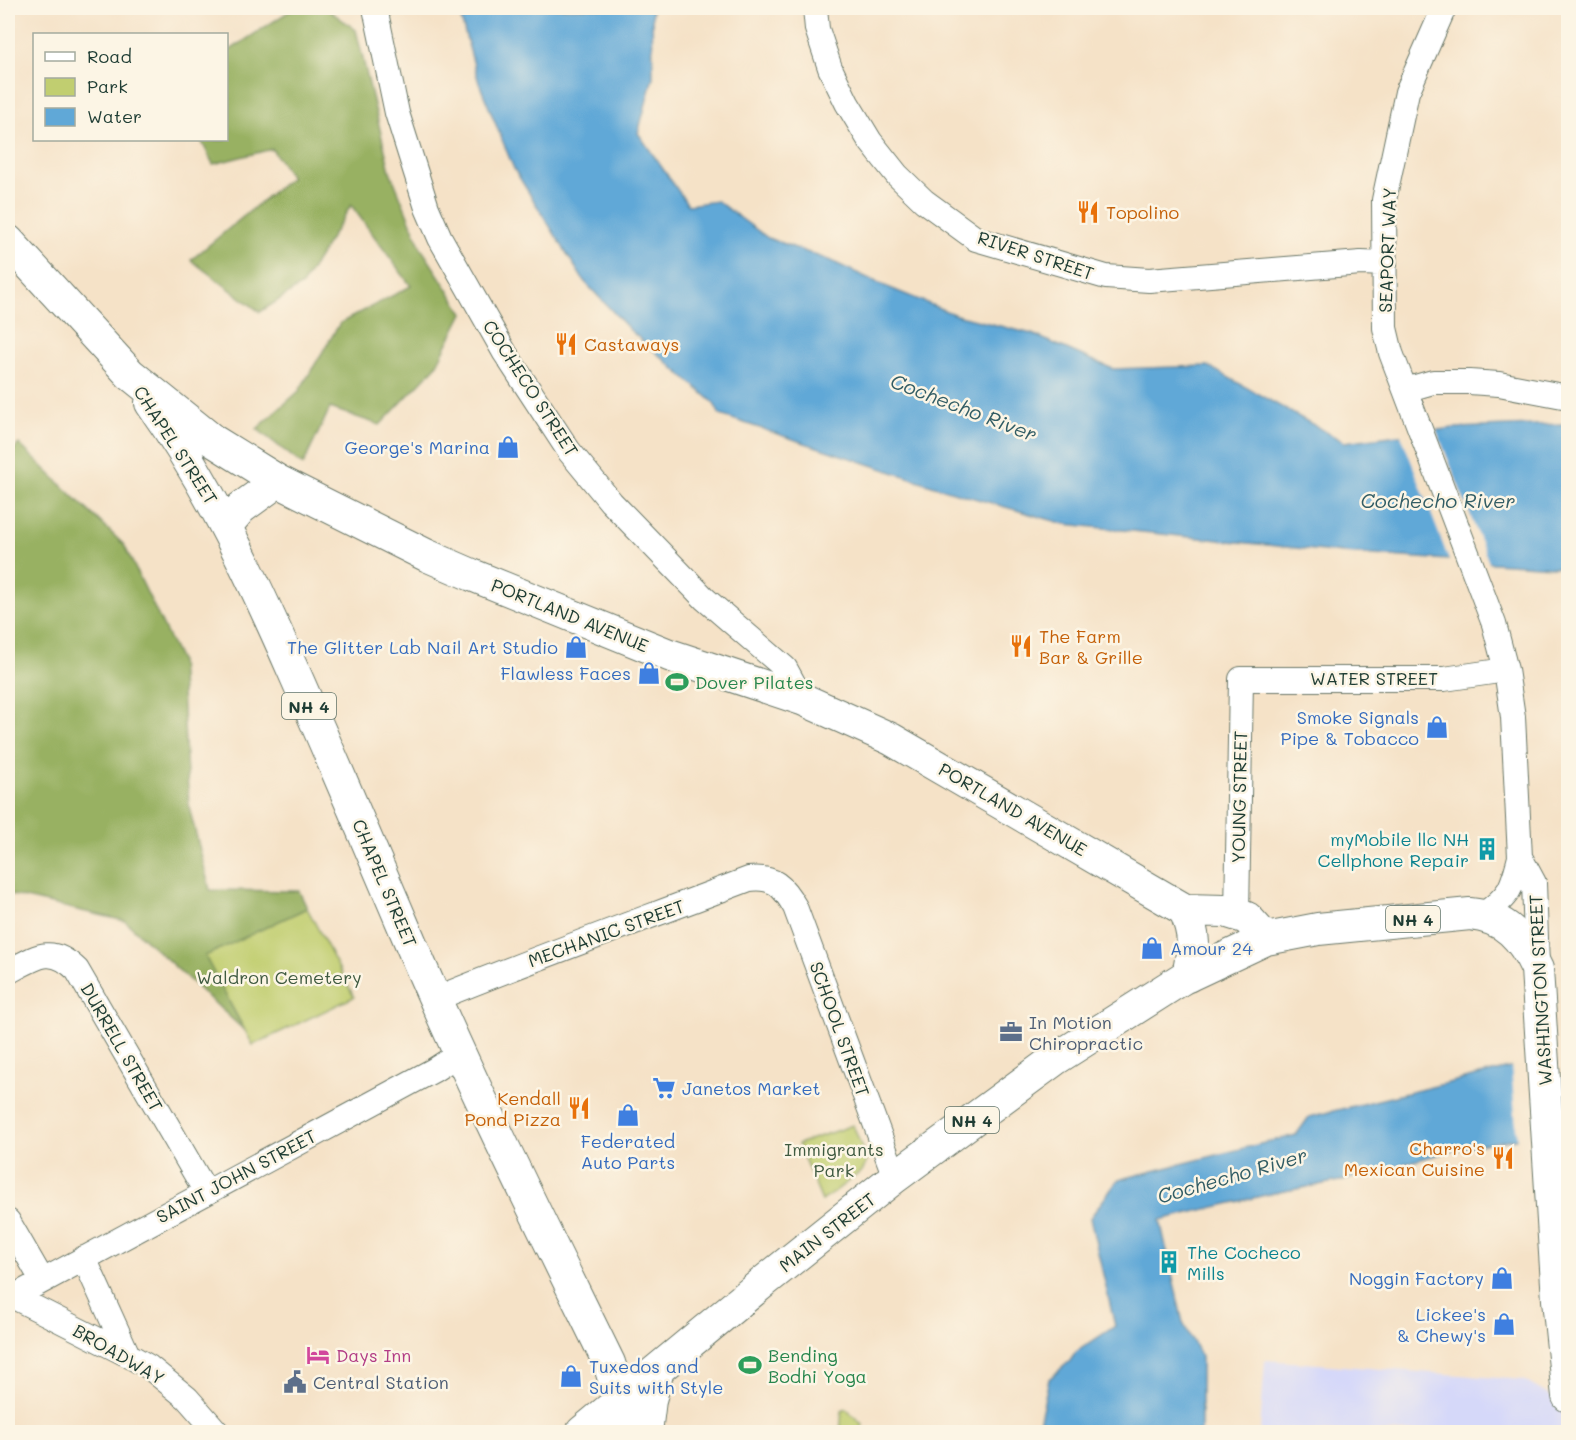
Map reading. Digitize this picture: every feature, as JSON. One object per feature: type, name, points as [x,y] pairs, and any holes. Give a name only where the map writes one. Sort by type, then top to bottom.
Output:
[{"type":"main road","name":"PORTLAND AVENUE","points":[[8,241],[130,374],[212,440],[278,481],[426,555],[472,575],[669,655],[802,699],[891,739],[1185,910],[1225,911],[1248,918],[1266,939]]},
{"type":"main road","name":"CHAPEL STREET","points":[[130,374],[188,458],[226,526],[317,723],[459,1054],[609,1363],[621,1402]]},
{"type":"main road","points":[[226,526],[241,508],[278,481]]},
{"type":"main road","points":[[1185,910],[1193,929],[1194,941],[1188,976]]},
{"type":"main road","name":"MAIN STREET","points":[[582,1432],[895,1177],[1054,1060],[1188,976],[1266,939],[1328,927],[1470,914],[1483,915],[1510,929],[1529,952],[1537,969]]},
{"type":"main road","name":"WASHINGTON STREET","points":[[1537,969],[1558,1300],[1569,1396]]},
{"type":"main road","points":[[646,1432],[650,1400],[658,1370]]},
{"type":"main road","points":[[619,1432],[621,1402]]},
{"type":"street","name":"COCHECO STREET","points":[[375,8],[397,113],[427,208],[440,238],[472,297],[516,371],[569,451],[611,502],[705,599],[785,668],[802,699]]},
{"type":"street","name":"RIVER STREET","points":[[815,8],[817,29],[830,68],[847,103],[870,141],[897,175],[924,201],[976,238],[1106,277],[1127,279],[1149,280],[1361,262],[1384,264]]},
{"type":"street","name":"SEAPORT WAY","points":[[1405,390],[1391,353],[1385,328],[1384,200],[1407,92],[1444,8]]},
{"type":"street","points":[[1405,390],[1433,382],[1469,382],[1499,384],[1569,397]]},
{"type":"street","name":"WASHINGTON STREET","points":[[1405,390],[1494,624],[1506,670],[1515,740],[1520,857],[1534,883],[1537,969]]},
{"type":"street","name":"WATER STREET","points":[[1241,678],[1444,679],[1506,670]]},
{"type":"street","name":"YOUNG STREET","points":[[1237,915],[1241,678]]},
{"type":"street","points":[[1483,915],[1500,903],[1509,893],[1520,857]]},
{"type":"street","name":"MECHANIC STREET","points":[[435,999],[500,972],[749,879],[765,878],[777,884]]},
{"type":"street","name":"SCHOOL STREET","points":[[777,884],[795,907],[895,1177]]},
{"type":"street","name":"DURRELL STREET","points":[[8,972],[36,957],[48,954],[59,956],[77,970],[206,1192]]},
{"type":"street","name":"SAINT JOHN STREET","points":[[10,1296],[434,1070],[459,1054]]},
{"type":"street","points":[[8,1221],[42,1280]]},
{"type":"street","points":[[84,1258],[128,1355]]},
{"type":"street","name":"BROADWAY","points":[[10,1296],[128,1355],[169,1381],[197,1408],[217,1432]]},
{"type":"shaded area","points":[[1265,1360],[1523,1380],[1568,1406],[1568,1432],[1260,1432]]},
{"type":"green space","points":[[294,8],[326,8],[356,30],[390,171],[421,248],[463,313],[436,366],[380,425],[330,408],[303,465],[257,429],[299,391],[340,323],[411,286],[351,205],[302,285],[260,312],[191,260],[291,177],[272,149],[213,164],[202,141],[228,141],[228,51]]},
{"type":"green space","points":[[19,444],[124,545],[180,661],[189,807],[210,890],[299,891],[307,908],[205,956],[244,1030],[125,921],[8,894],[8,455]]},
{"type":"green space","name":"Waldron Cemetery","points":[[307,908],[354,997],[253,1045],[204,956]]},
{"type":"green space","name":"Immigrants Park","points":[[853,1125],[867,1161],[863,1170],[822,1201],[798,1144]]},
{"type":"green space","points":[[846,1409],[863,1425],[860,1432],[840,1432],[842,1411]]},
{"type":"water","name":"Cochecho River","points":[[458,8],[652,8],[653,77],[638,133],[688,205],[717,201],[768,238],[831,261],[956,315],[1032,334],[1113,369],[1208,366],[1344,442],[1454,428],[1564,424],[1568,427],[1568,568],[1343,553],[1065,524],[953,492],[720,415],[713,402],[631,331],[584,281],[514,169],[479,83]]},
{"type":"water","name":"Cochecho River","points":[[1568,1056],[1568,1130],[1466,1147],[1340,1181],[1274,1193],[1160,1220],[1183,1323],[1201,1357],[1201,1432],[1037,1432],[1049,1379],[1070,1361],[1076,1352],[1115,1326],[1090,1218],[1118,1180],[1296,1135],[1309,1117],[1509,1068]]},
{"type":"pier","points":[[1436,429],[1490,565],[1450,563],[1400,432]]},
{"type":"pier","points":[[1567,1054],[1568,1133],[1517,1140],[1511,1065]]},
{"type":"place","name":"Topolino","points":[[1088,212]]},
{"type":"place","name":"Castaways","points":[[566,344]]},
{"type":"place","name":"George's Marina","points":[[508,447]]},
{"type":"place","name":"The Farm Bar & Grille","points":[[1021,646]]},
{"type":"place","name":"The Glitter Lab Nail Art Studio","points":[[576,647]]},
{"type":"place","name":"Flawless Faces","points":[[649,673]]},
{"type":"place","name":"Dover Pilates","points":[[677,682]]},
{"type":"place","name":"Smoke Signals Pipe & Tobacco","points":[[1437,727]]},
{"type":"place","name":"myMobile llc NH Cellphone Repair","points":[[1487,849]]},
{"type":"place","name":"Amour 24","points":[[1152,948]]},
{"type":"place","name":"In Motion Chiropractic","points":[[1011,1032]]},
{"type":"place","name":"Janetos Market","points":[[664,1088]]},
{"type":"place","name":"Kendall Pond Pizza","points":[[579,1108]]},
{"type":"place","name":"Federated Auto Parts","points":[[628,1115]]},
{"type":"place","name":"Charro's Mexican Cuisine","points":[[1503,1158]]},
{"type":"place","name":"The Cocheco Mills","points":[[1169,1262]]},
{"type":"place","name":"Noggin Factory","points":[[1502,1278]]},
{"type":"place","name":"Lickee's & Chewy's","points":[[1504,1324]]},
{"type":"place","name":"Days Inn","points":[[318,1355]]},
{"type":"place","name":"Bending Bodhi Yoga","points":[[750,1365]]},
{"type":"place","name":"Tuxedos and Suits with Style","points":[[571,1376]]},
{"type":"place","name":"Central Station","points":[[295,1382]]}]
